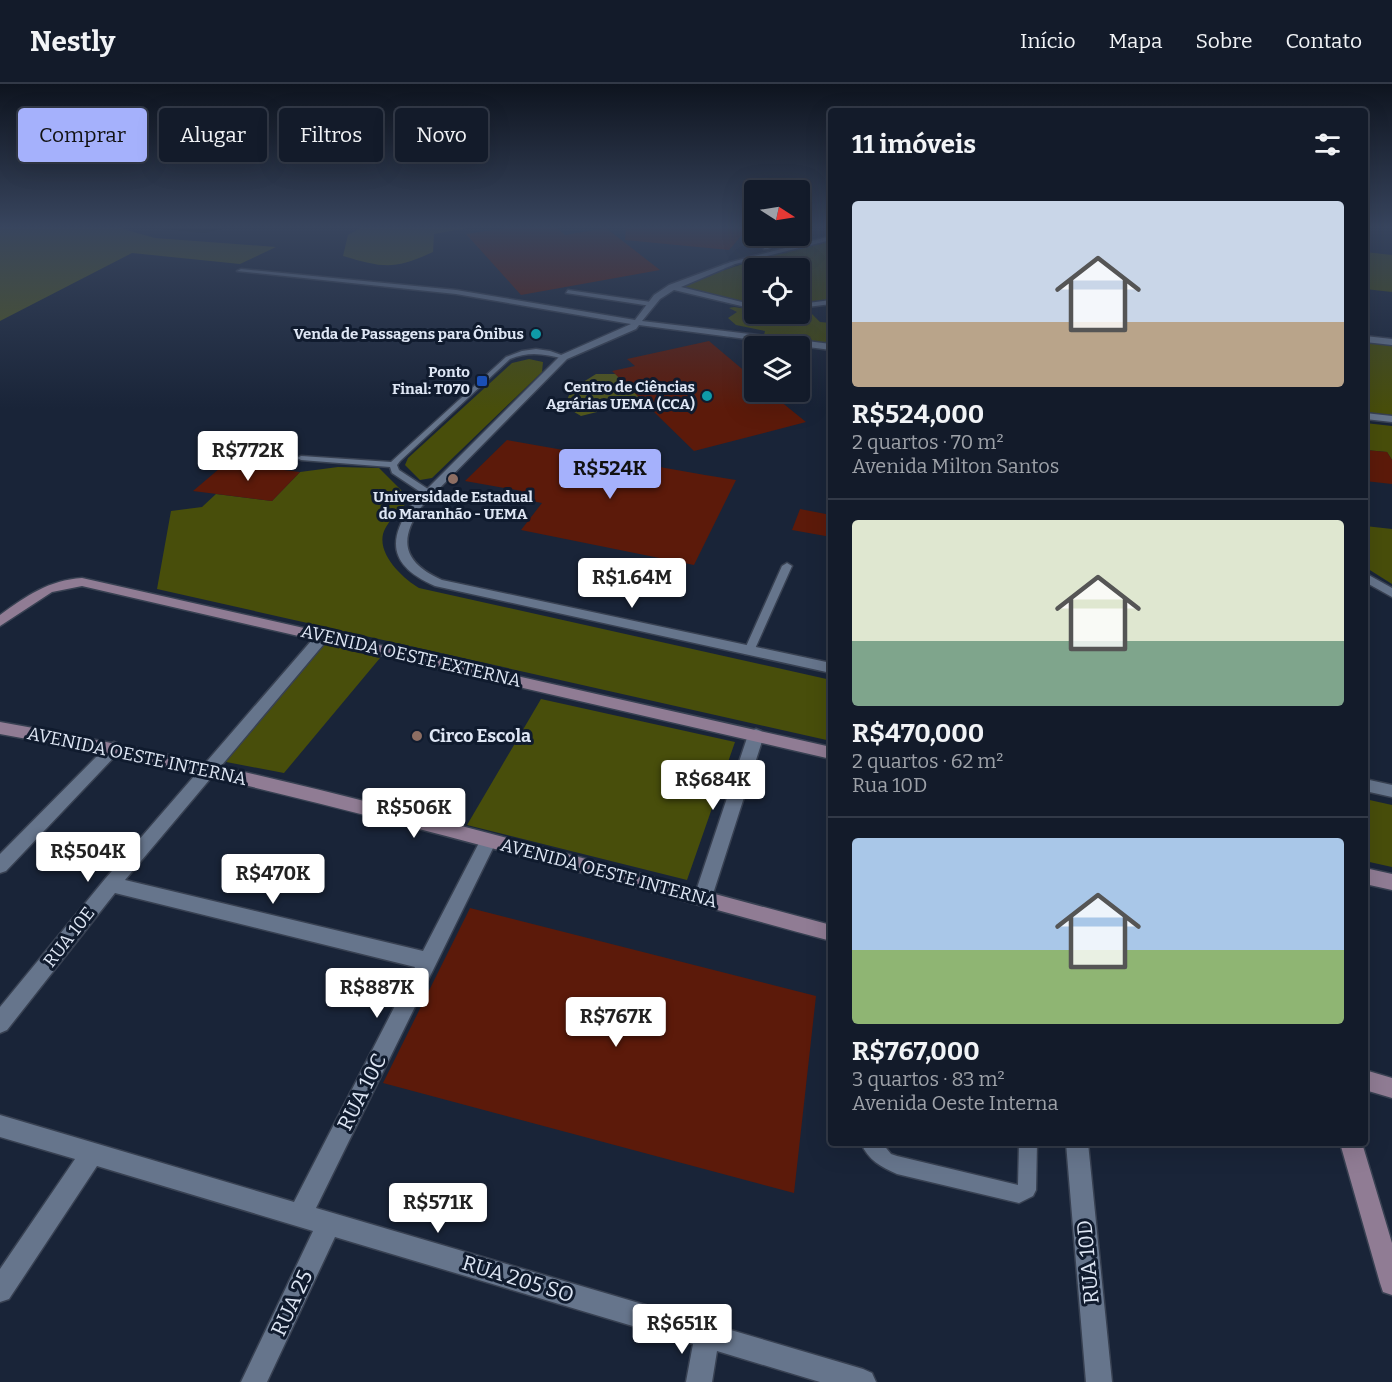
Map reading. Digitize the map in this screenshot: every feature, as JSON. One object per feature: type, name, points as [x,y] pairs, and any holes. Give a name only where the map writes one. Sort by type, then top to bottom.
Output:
[{"type":"street","points":[[411,288],[456,292],[639,323],[828,347]]},
{"type":"street","points":[[671,288],[651,304],[639,323],[625,332],[564,357],[428,493],[404,523],[401,542],[408,566],[424,578],[828,668]]},
{"type":"street","points":[[674,288],[744,305]]},
{"type":"street","points":[[810,305],[828,302]]},
{"type":"street","points":[[1368,339],[1392,342]]},
{"type":"street","points":[[1368,416],[1392,419]]},
{"type":"street","points":[[1368,579],[1392,593]]},
{"type":"street","name":"AVENIDA OESTE EXTERNA","points":[[0,622],[44,590],[65,582],[82,582],[828,752]]},
{"type":"street","name":"RUA 10E","points":[[0,1023],[111,884],[323,636]]},
{"type":"street","name":"AVENIDA OESTE INTERNA","points":[[0,728],[114,748],[208,768],[703,897],[828,932]]},
{"type":"street","points":[[703,897],[756,735]]},
{"type":"street","points":[[0,866],[114,748]]},
{"type":"street","points":[[1368,786],[1392,791]]},
{"type":"street","name":"RUA 10C","points":[[300,1215],[488,842]]},
{"type":"street","points":[[1368,877],[1392,882]]},
{"type":"street","points":[[111,884],[428,961]]},
{"type":"street","points":[[1368,1081],[1392,1088]]},
{"type":"street","name":"RUA 205 SO","points":[[0,1126],[863,1382]]},
{"type":"street","name":"RUA 10D","points":[[1077,1146],[1099,1382]]},
{"type":"street","points":[[1352,1146],[1392,1283]]},
{"type":"street","points":[[0,1290],[92,1153]]},
{"type":"street","name":"RUA 25","points":[[254,1382],[329,1223]]},
{"type":"street","points":[[699,1382],[707,1336]]},
{"type":"lane","points":[[568,292],[651,304]]},
{"type":"lane","points":[[300,458],[393,465],[508,358],[519,353],[538,351],[564,357]]},
{"type":"lane","points":[[393,465],[395,471],[428,493]]},
{"type":"lane","points":[[749,651],[787,566]]},
{"type":"lane","points":[[873,1146],[885,1160],[897,1165],[1019,1194],[1027,1190],[1028,1146]]},
{"type":"green space","points":[[0,288],[65,288],[0,321]]},
{"type":"green space","points":[[687,288],[744,288],[744,303]]},
{"type":"green space","points":[[810,288],[828,288],[828,299],[810,302]]},
{"type":"green space","points":[[1368,288],[1392,288],[1392,292],[1368,289]]},
{"type":"green space","points":[[729,308],[744,308],[744,324],[810,324],[810,312],[820,322],[828,323],[828,344],[810,341],[810,336],[764,335],[765,331],[736,325],[728,318],[737,312]]},
{"type":"green space","points":[[1368,341],[1392,344],[1392,415],[1368,412]]},
{"type":"green space","points":[[529,359],[543,362],[542,372],[432,478],[420,480],[405,465],[408,458],[512,363]]},
{"type":"green space","points":[[596,374],[617,374],[645,400],[581,416],[564,406],[572,389]]},
{"type":"green space","points":[[1368,423],[1392,426],[1392,460],[1387,452],[1368,450]]},
{"type":"green space","points":[[338,467],[379,468],[401,490],[407,502],[386,527],[383,545],[386,554],[397,570],[419,588],[828,679],[828,740],[157,589],[171,511],[202,507],[216,494],[272,501],[300,472]]},
{"type":"green space","points":[[1368,526],[1392,529],[1392,584],[1368,569]]},
{"type":"green space","points":[[324,644],[380,658],[284,773],[221,761]]},
{"type":"green space","points":[[541,699],[735,742],[687,880],[467,825]]},
{"type":"green space","points":[[1368,800],[1392,805],[1392,867],[1368,862]]},
{"type":"building","points":[[514,288],[562,288],[521,295]]},
{"type":"building","name":"Centro de Ciências Agrárias UEMA (CCA)","points":[[709,341],[744,371],[744,402],[781,402],[806,422],[694,451],[612,371],[635,366],[627,359]]},
{"type":"building","points":[[507,440],[736,480],[694,565],[521,530],[542,503],[516,498],[522,491],[465,481]]},
{"type":"building","points":[[1368,450],[1387,452],[1392,460],[1392,484],[1368,481]]},
{"type":"building","points":[[226,463],[300,472],[272,501],[193,491]]},
{"type":"building","points":[[800,509],[828,514],[828,536],[792,530]]},
{"type":"building","points":[[470,908],[816,996],[794,1193],[383,1083]]},
{"type":"place","name":"Venda de Passagens para Ônibus","points":[[536,334]]},
{"type":"place","name":"Ponto Final: T070","points":[[482,381]]},
{"type":"place","name":"Centro de Ciências Agrárias UEMA (CCA)","points":[[707,396]]},
{"type":"place","name":"Universidade Estadual do Maranhão - UEMA","points":[[453,479]]},
{"type":"place","name":"Circo Escola","points":[[417,736]]}]
